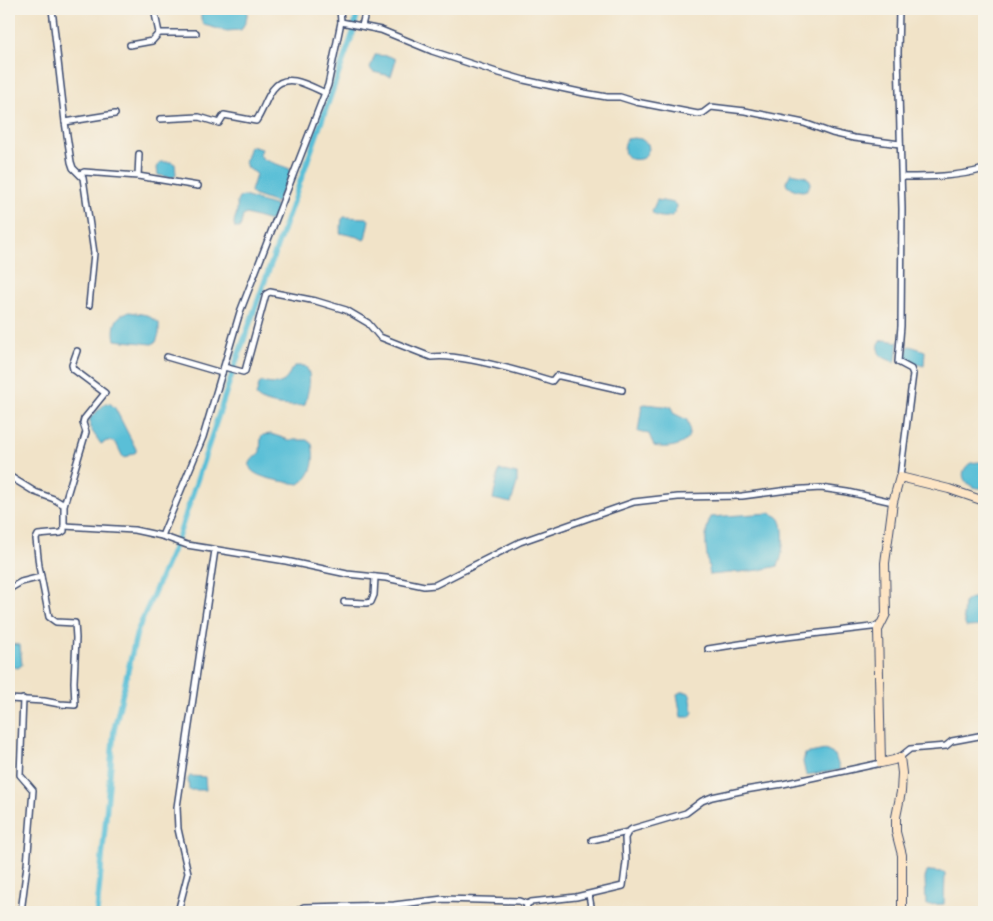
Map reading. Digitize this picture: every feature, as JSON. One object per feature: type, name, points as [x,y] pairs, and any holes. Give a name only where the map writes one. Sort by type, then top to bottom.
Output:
[{"type":"street","points":[[52,9],[71,162],[73,168],[83,178],[94,253],[89,305]]},
{"type":"street","points":[[154,9],[159,33]]},
{"type":"street","points":[[163,537],[203,437],[222,373],[227,368],[240,312],[328,85],[341,22],[340,9]]},
{"type":"street","points":[[359,25],[366,9]]},
{"type":"street","points":[[881,762],[878,630],[886,614],[884,563],[893,502],[900,477],[914,374],[911,369],[898,362],[901,326],[902,177],[899,9]]},
{"type":"street","points":[[341,22],[381,30],[424,48],[496,72],[584,93],[607,98],[620,97],[698,114],[711,107],[728,108],[804,122],[832,133],[854,138],[900,144]]},
{"type":"street","points":[[130,45],[152,41],[159,33],[196,33]]},
{"type":"street","points":[[160,119],[199,117],[219,123],[224,115],[256,121],[273,89],[280,82],[288,80],[308,85],[325,93]]},
{"type":"street","points":[[65,122],[115,114]]},
{"type":"street","points":[[138,176],[139,154]]},
{"type":"street","points":[[902,177],[930,177],[976,172],[984,169]]},
{"type":"street","points":[[80,174],[84,172],[138,176],[198,186]]},
{"type":"street","points":[[227,368],[245,371],[266,294],[270,292],[316,301],[346,310],[368,323],[375,334],[380,337],[432,357],[437,355],[469,360],[552,381],[556,376],[560,376],[622,390]]},
{"type":"street","points":[[9,699],[75,705],[76,625],[73,622],[56,622],[49,617],[36,539],[38,535],[63,533],[64,505],[86,432],[83,423],[84,419],[104,393],[73,369],[72,365],[77,351]]},
{"type":"street","points":[[167,357],[222,373]]},
{"type":"street","points":[[9,476],[34,492],[54,499],[64,505]]},
{"type":"street","points":[[900,477],[949,489],[984,501]]},
{"type":"street","points":[[64,526],[134,530],[163,537],[187,546],[286,561],[347,574],[424,586],[435,585],[520,542],[634,502],[678,497],[742,496],[821,488],[893,502]]},
{"type":"street","points":[[178,912],[188,873],[178,829],[177,807],[215,550]]},
{"type":"street","points":[[9,589],[21,582],[41,577]]},
{"type":"street","points":[[344,602],[371,602],[374,595],[375,577]]},
{"type":"street","points":[[708,650],[778,638],[880,626]]},
{"type":"street","points":[[21,912],[33,790],[20,775],[23,700]]},
{"type":"street","points":[[592,840],[628,832],[686,813],[702,801],[712,797],[894,760],[910,749],[946,746],[952,741],[984,735]]},
{"type":"street","points":[[900,757],[902,773],[901,792],[896,817],[896,832],[902,854],[902,912]]},
{"type":"street","points":[[299,912],[304,907],[394,905],[443,900],[520,901],[527,904],[589,895],[623,886],[628,832]]},
{"type":"street","points":[[589,895],[592,912]]},
{"type":"street","points":[[526,912],[527,904]]},
{"type":"water","points":[[201,9],[248,9],[246,21],[241,30],[226,31],[204,25],[201,19]]},
{"type":"water","points":[[375,55],[389,56],[395,59],[391,76],[373,72],[370,68]]},
{"type":"water","points":[[627,139],[641,139],[648,144],[649,149],[644,158],[630,158],[625,153],[624,149]]},
{"type":"water","points":[[250,146],[262,149],[260,155],[263,159],[290,169],[290,174],[276,203],[253,195],[251,191],[256,173],[247,168],[245,162]]},
{"type":"water","points":[[160,162],[175,164],[176,175],[173,178],[158,175],[157,168]]},
{"type":"water","points":[[791,173],[805,176],[810,180],[810,185],[806,190],[799,191],[787,186],[786,182]]},
{"type":"water","points":[[244,196],[276,206],[273,218],[270,221],[246,214],[243,216],[240,228],[235,228],[237,202],[240,197]]},
{"type":"water","points":[[657,200],[674,203],[676,205],[675,213],[664,217],[653,214],[652,211]]},
{"type":"water","points":[[344,217],[367,218],[369,220],[364,240],[340,233]]},
{"type":"water","points":[[130,312],[147,315],[159,323],[159,334],[156,342],[152,344],[115,340],[114,330],[118,318]]},
{"type":"water","points":[[880,341],[898,342],[896,360],[894,362],[883,357],[879,352]]},
{"type":"water","points":[[908,347],[925,351],[924,366],[908,362],[905,359]]},
{"type":"water","points":[[295,366],[305,366],[308,370],[309,385],[305,405],[287,406],[272,404],[256,396],[259,384],[262,382],[271,384],[281,383]]},
{"type":"water","points":[[106,403],[111,404],[115,408],[136,449],[136,452],[124,458],[114,442],[107,441],[101,444],[92,431],[90,418]]},
{"type":"water","points":[[642,405],[672,407],[673,413],[687,420],[689,435],[686,440],[675,446],[654,446],[649,434],[638,432]]},
{"type":"water","points":[[271,434],[289,440],[307,440],[312,444],[312,466],[308,476],[299,484],[259,475],[250,467],[251,461],[260,452],[261,437]]},
{"type":"water","points":[[984,462],[984,488],[973,487],[966,481],[963,473],[970,463]]},
{"type":"water","points":[[499,470],[517,474],[517,483],[511,503],[493,499]]},
{"type":"water","points":[[770,513],[780,519],[783,529],[782,550],[778,566],[760,570],[710,575],[706,539],[711,517]]},
{"type":"water","points":[[984,595],[984,626],[966,627],[963,617],[964,603],[969,599]]},
{"type":"water","points":[[9,644],[20,645],[22,665],[18,668],[9,666]]},
{"type":"water","points":[[681,692],[690,694],[693,712],[690,717],[681,717],[677,694]]},
{"type":"water","points":[[825,750],[835,755],[840,770],[806,775],[803,762],[805,754]]},
{"type":"water","points":[[190,776],[205,777],[206,790],[189,790],[188,779]]},
{"type":"water","points":[[927,872],[945,873],[944,904],[926,905],[925,878]]},
{"type":"waterway","points":[[97,912],[114,730],[137,632],[179,535],[236,362],[353,33],[358,9]]}]
